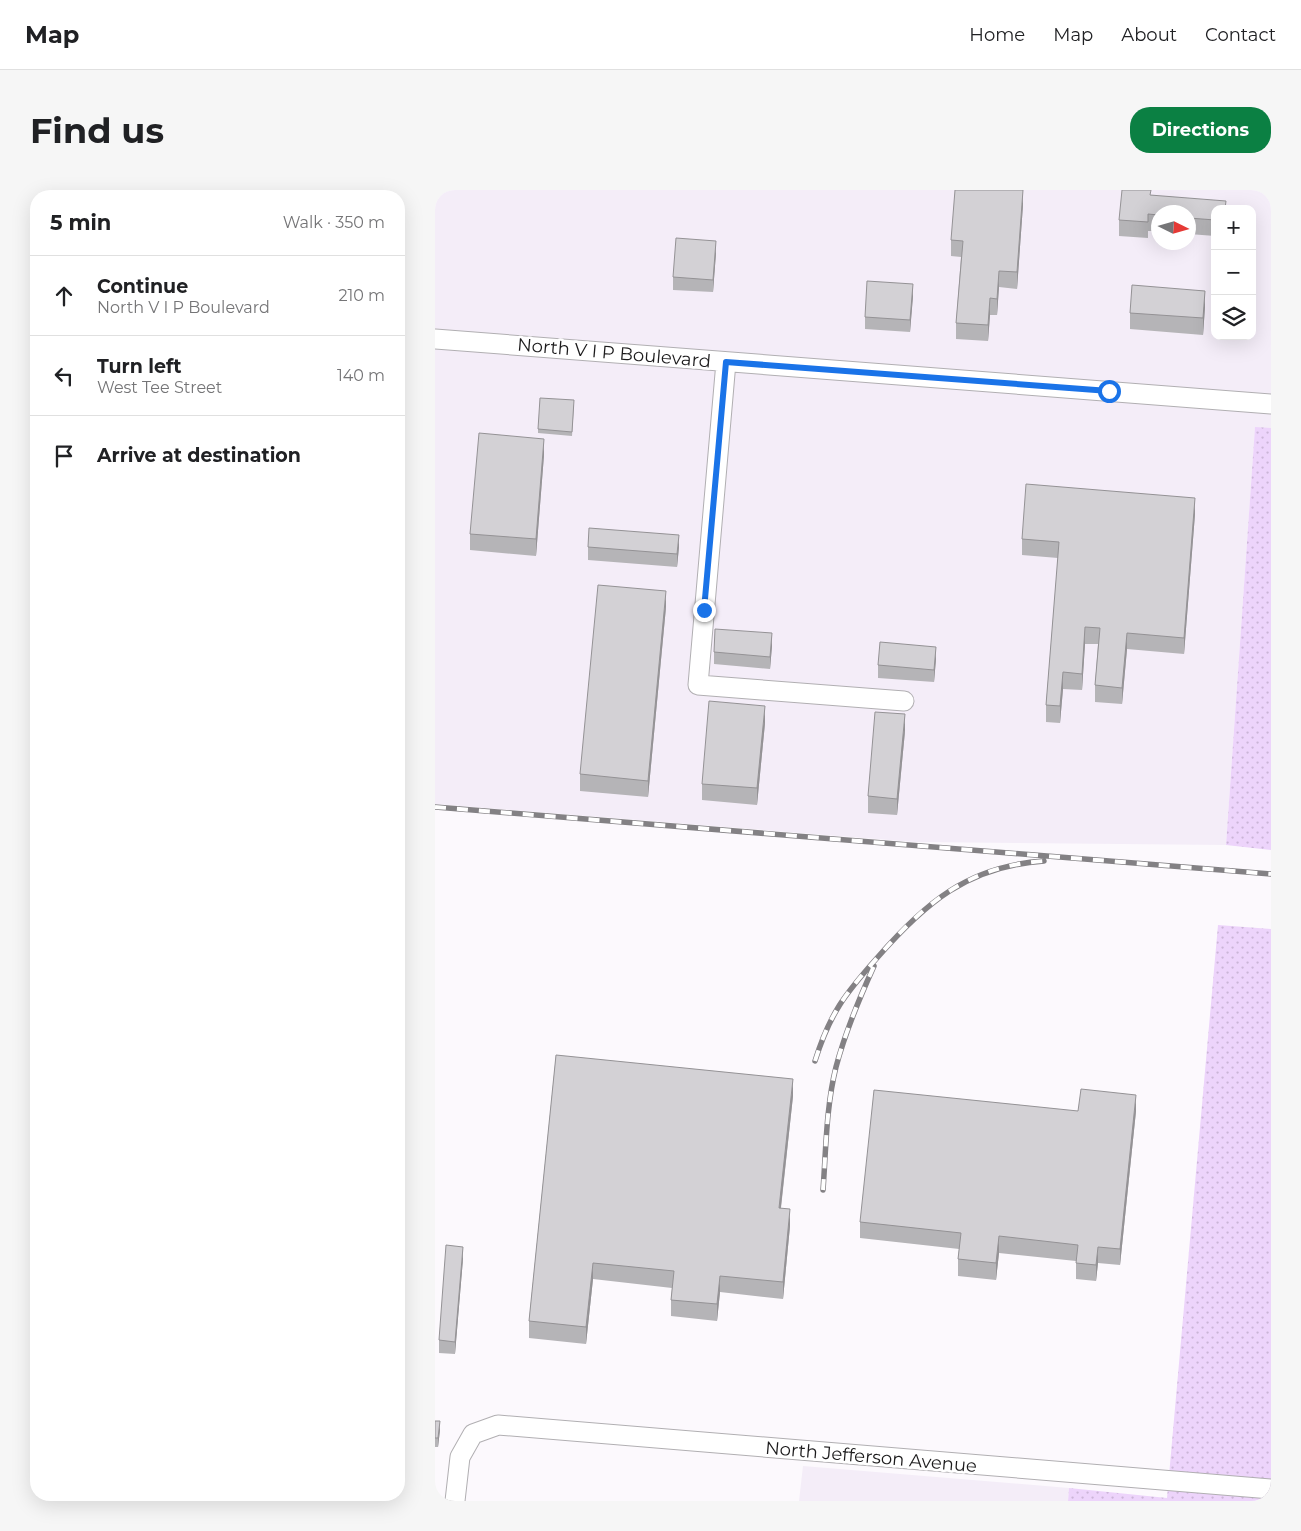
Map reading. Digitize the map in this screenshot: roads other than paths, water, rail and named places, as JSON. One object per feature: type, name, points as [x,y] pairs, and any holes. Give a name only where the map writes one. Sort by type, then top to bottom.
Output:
[{"type":"street","name":"North V I P Boulevard","points":[[435,339],[1271,404]]},
{"type":"street","points":[[726,362],[698,685],[904,701]]},
{"type":"street","name":"North Jefferson Avenue","points":[[455,1501],[460,1458],[473,1434],[499,1425],[1271,1489]]},
{"type":"railway","points":[[435,807],[1271,874]]},
{"type":"railway","points":[[815,1061],[833,1017],[847,994],[895,938],[931,904],[970,879],[1017,864],[1044,861]]},
{"type":"railway","points":[[823,1190],[828,1113],[836,1067],[853,1016],[874,966]]}]
